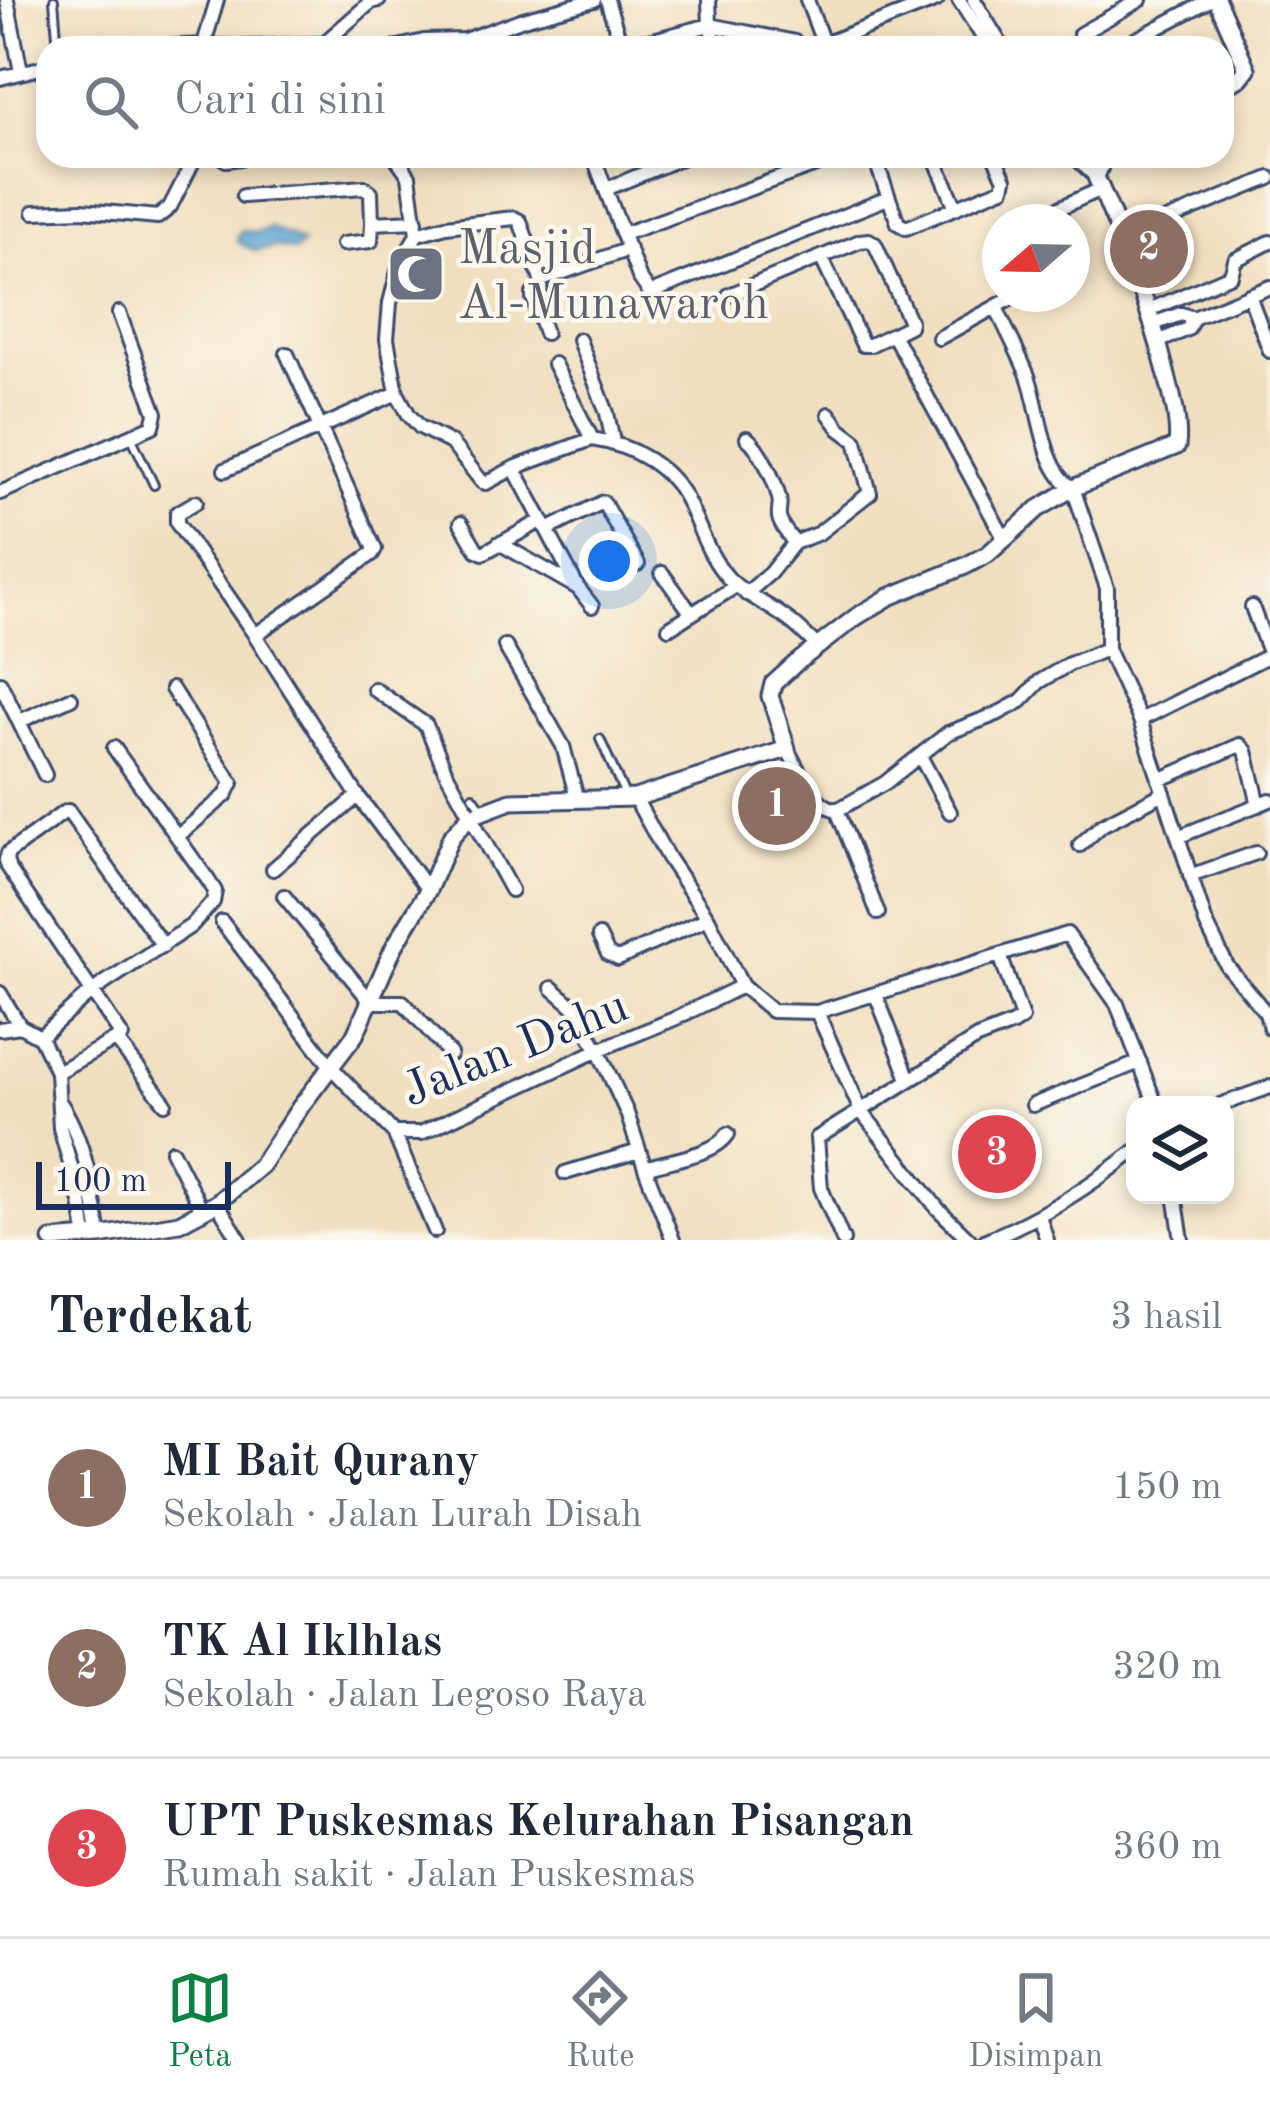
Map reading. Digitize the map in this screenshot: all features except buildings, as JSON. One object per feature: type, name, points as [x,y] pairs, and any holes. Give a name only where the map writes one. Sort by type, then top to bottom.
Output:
[{"type":"street","points":[[7,0],[21,72]]},
{"type":"street","points":[[200,36],[217,0]]},
{"type":"street","points":[[478,36],[572,3],[594,0]]},
{"type":"street","points":[[607,0],[618,36]]},
{"type":"street","points":[[709,0],[713,36]]},
{"type":"street","points":[[807,0],[820,36]]},
{"type":"street","points":[[849,36],[937,0]]},
{"type":"street","points":[[959,0],[984,36]]},
{"type":"street","points":[[974,0],[987,36]]},
{"type":"street","points":[[1080,34],[1140,0]]},
{"type":"street","points":[[1143,36],[1213,0],[1231,36]]},
{"type":"street","points":[[335,36],[374,1]]},
{"type":"street","points":[[668,36],[710,25],[765,36]]},
{"type":"street","points":[[494,31],[496,36]]},
{"type":"street","points":[[1234,43],[1247,69],[1234,81]]},
{"type":"street","points":[[0,78],[36,69]]},
{"type":"street","points":[[34,212],[82,210],[158,217],[170,208],[190,168]]},
{"type":"street","points":[[403,168],[409,176],[417,228],[399,267],[387,339],[397,393],[420,427],[452,443],[482,482],[490,483],[514,468],[592,439],[613,442],[654,462],[668,473],[689,504],[714,560],[741,590],[797,626],[818,647]]},
{"type":"street","points":[[597,168],[646,289],[654,292],[888,198]]},
{"type":"street","points":[[606,189],[657,168]]},
{"type":"street","points":[[623,234],[807,168]]},
{"type":"street","points":[[878,168],[902,227],[1003,188],[1000,168]]},
{"type":"street","points":[[939,168],[956,208]]},
{"type":"street","points":[[1085,168],[1099,183],[1151,317],[1174,403],[1177,446],[1073,488],[1039,509],[988,554],[889,597],[795,664],[770,689],[787,748],[816,799],[824,808],[837,810],[880,786],[948,733],[997,714],[1069,664],[1107,649]]},
{"type":"street","points":[[1099,183],[1101,168]]},
{"type":"street","points":[[1122,238],[1270,178]]},
{"type":"street","points":[[1061,204],[1099,183]]},
{"type":"street","points":[[243,196],[364,187],[371,192],[371,241],[343,244]]},
{"type":"street","points":[[372,223],[417,228],[520,221],[541,280],[533,298],[545,333]]},
{"type":"street","points":[[730,295],[821,256],[868,240],[875,244],[909,326],[862,345],[821,256]]},
{"type":"street","points":[[1151,317],[1232,275],[1235,260],[1270,242]]},
{"type":"street","points":[[541,280],[629,249]]},
{"type":"street","points":[[1151,317],[1181,314],[1193,318],[1270,287]]},
{"type":"street","points":[[1249,295],[1270,351]]},
{"type":"street","points":[[939,338],[987,312]]},
{"type":"street","points":[[998,312],[1029,379],[1055,468],[1073,488],[1107,588],[1107,649],[1140,720],[1206,923],[1227,966],[1268,1015],[1270,1028]]},
{"type":"street","points":[[0,494],[153,426],[156,412],[118,313]]},
{"type":"street","points":[[1158,342],[1188,329],[1193,318]]},
{"type":"street","points":[[892,334],[1004,538]]},
{"type":"street","points":[[579,340],[613,442]]},
{"type":"street","points":[[255,635],[375,549],[287,354]]},
{"type":"street","points":[[554,364],[592,439]]},
{"type":"street","points":[[225,470],[397,393]]},
{"type":"street","points":[[669,628],[770,573],[794,543],[820,532],[870,493],[856,441],[829,414]]},
{"type":"street","points":[[747,438],[764,461],[781,501],[778,516],[794,543]]},
{"type":"street","points":[[514,468],[592,606]]},
{"type":"street","points":[[461,523],[483,553],[617,495]]},
{"type":"street","points":[[196,502],[177,513],[177,523],[358,796],[428,890]]},
{"type":"street","points":[[603,502],[638,564]]},
{"type":"street","points":[[499,543],[578,588]]},
{"type":"street","points":[[662,573],[692,614]]},
{"type":"street","points":[[1140,720],[1270,655],[1252,607]]},
{"type":"street","points":[[506,646],[563,746],[578,798]]},
{"type":"street","points":[[0,683],[45,775]]},
{"type":"street","points":[[172,689],[232,783],[226,795],[178,836]]},
{"type":"street","points":[[374,689],[426,725],[445,770],[477,814],[511,890]]},
{"type":"street","points":[[20,721],[71,698]]},
{"type":"street","points":[[1080,845],[1161,787],[1240,746],[1264,802],[1180,836]]},
{"type":"street","points":[[40,1037],[92,992],[191,926],[213,902],[214,891],[113,748]]},
{"type":"street","points":[[52,1240],[92,1229],[181,1227],[261,1165],[356,1035],[394,947],[428,890],[451,836],[477,814],[511,801],[631,798],[787,748]]},
{"type":"street","points":[[920,756],[950,812]]},
{"type":"street","points":[[273,869],[358,796]]},
{"type":"street","points":[[631,798],[708,918],[742,986],[772,1011],[817,1012],[1067,934],[1117,1004],[1153,1096]]},
{"type":"street","points":[[837,810],[878,913]]},
{"type":"street","points":[[57,1072],[122,1034],[6,860],[8,853],[63,812],[73,814],[163,946]]},
{"type":"street","points":[[1190,876],[1256,853]]},
{"type":"street","points":[[284,896],[371,1002]]},
{"type":"street","points":[[598,936],[608,954],[618,959],[708,918]]},
{"type":"street","name":"Jalan Dahu","points":[[222,922],[332,1068],[394,1133],[421,1133],[742,986]]},
{"type":"street","points":[[843,1240],[821,1187],[817,1138],[977,1038],[1022,1018],[1000,955]]},
{"type":"street","points":[[552,988],[574,1006],[598,1050],[627,1113],[673,1240]]},
{"type":"street","points":[[1254,998],[1270,990]]},
{"type":"street","points":[[0,993],[20,1026],[40,1037],[57,1072],[60,1103],[72,1121],[92,1229]]},
{"type":"street","points":[[876,994],[909,1079]]},
{"type":"street","points":[[371,1002],[403,1002],[450,1054]]},
{"type":"street","points":[[817,1012],[861,1112],[938,1209],[970,1240]]},
{"type":"street","points":[[0,1029],[20,1026]]},
{"type":"street","points":[[117,1041],[165,1103]]},
{"type":"street","points":[[1033,1105],[1140,1062]]},
{"type":"street","points":[[1234,1100],[1270,1087]]},
{"type":"street","points":[[394,1133],[434,1231]]},
{"type":"street","points":[[645,1168],[712,1148],[728,1134]]},
{"type":"street","points":[[172,1151],[210,1207],[240,1240]]},
{"type":"street","points":[[565,1173],[639,1151]]},
{"type":"street","points":[[986,1240],[1039,1216],[1126,1158]]},
{"type":"street","points":[[1176,1204],[1182,1240]]},
{"type":"street","points":[[1039,1216],[1047,1240]]},
{"type":"lane","points":[[53,0],[57,36]]},
{"type":"lane","points":[[131,436],[154,485]]},
{"type":"lane","points":[[600,739],[631,798]]},
{"type":"lane","points":[[473,796],[477,814]]},
{"type":"water","points":[[270,228],[302,244],[295,251],[276,247],[256,251],[239,243],[241,231]]},
{"type":"place","name":"TK Al Iklhlas","points":[[1149,249]]},
{"type":"place","name":"Masjid Al-Munawaroh","points":[[416,274]]},
{"type":"place","name":"MI Bait Qurany","points":[[777,806]]},
{"type":"place","name":"UPT Puskesmas Kelurahan Pisangan","points":[[997,1154]]}]
